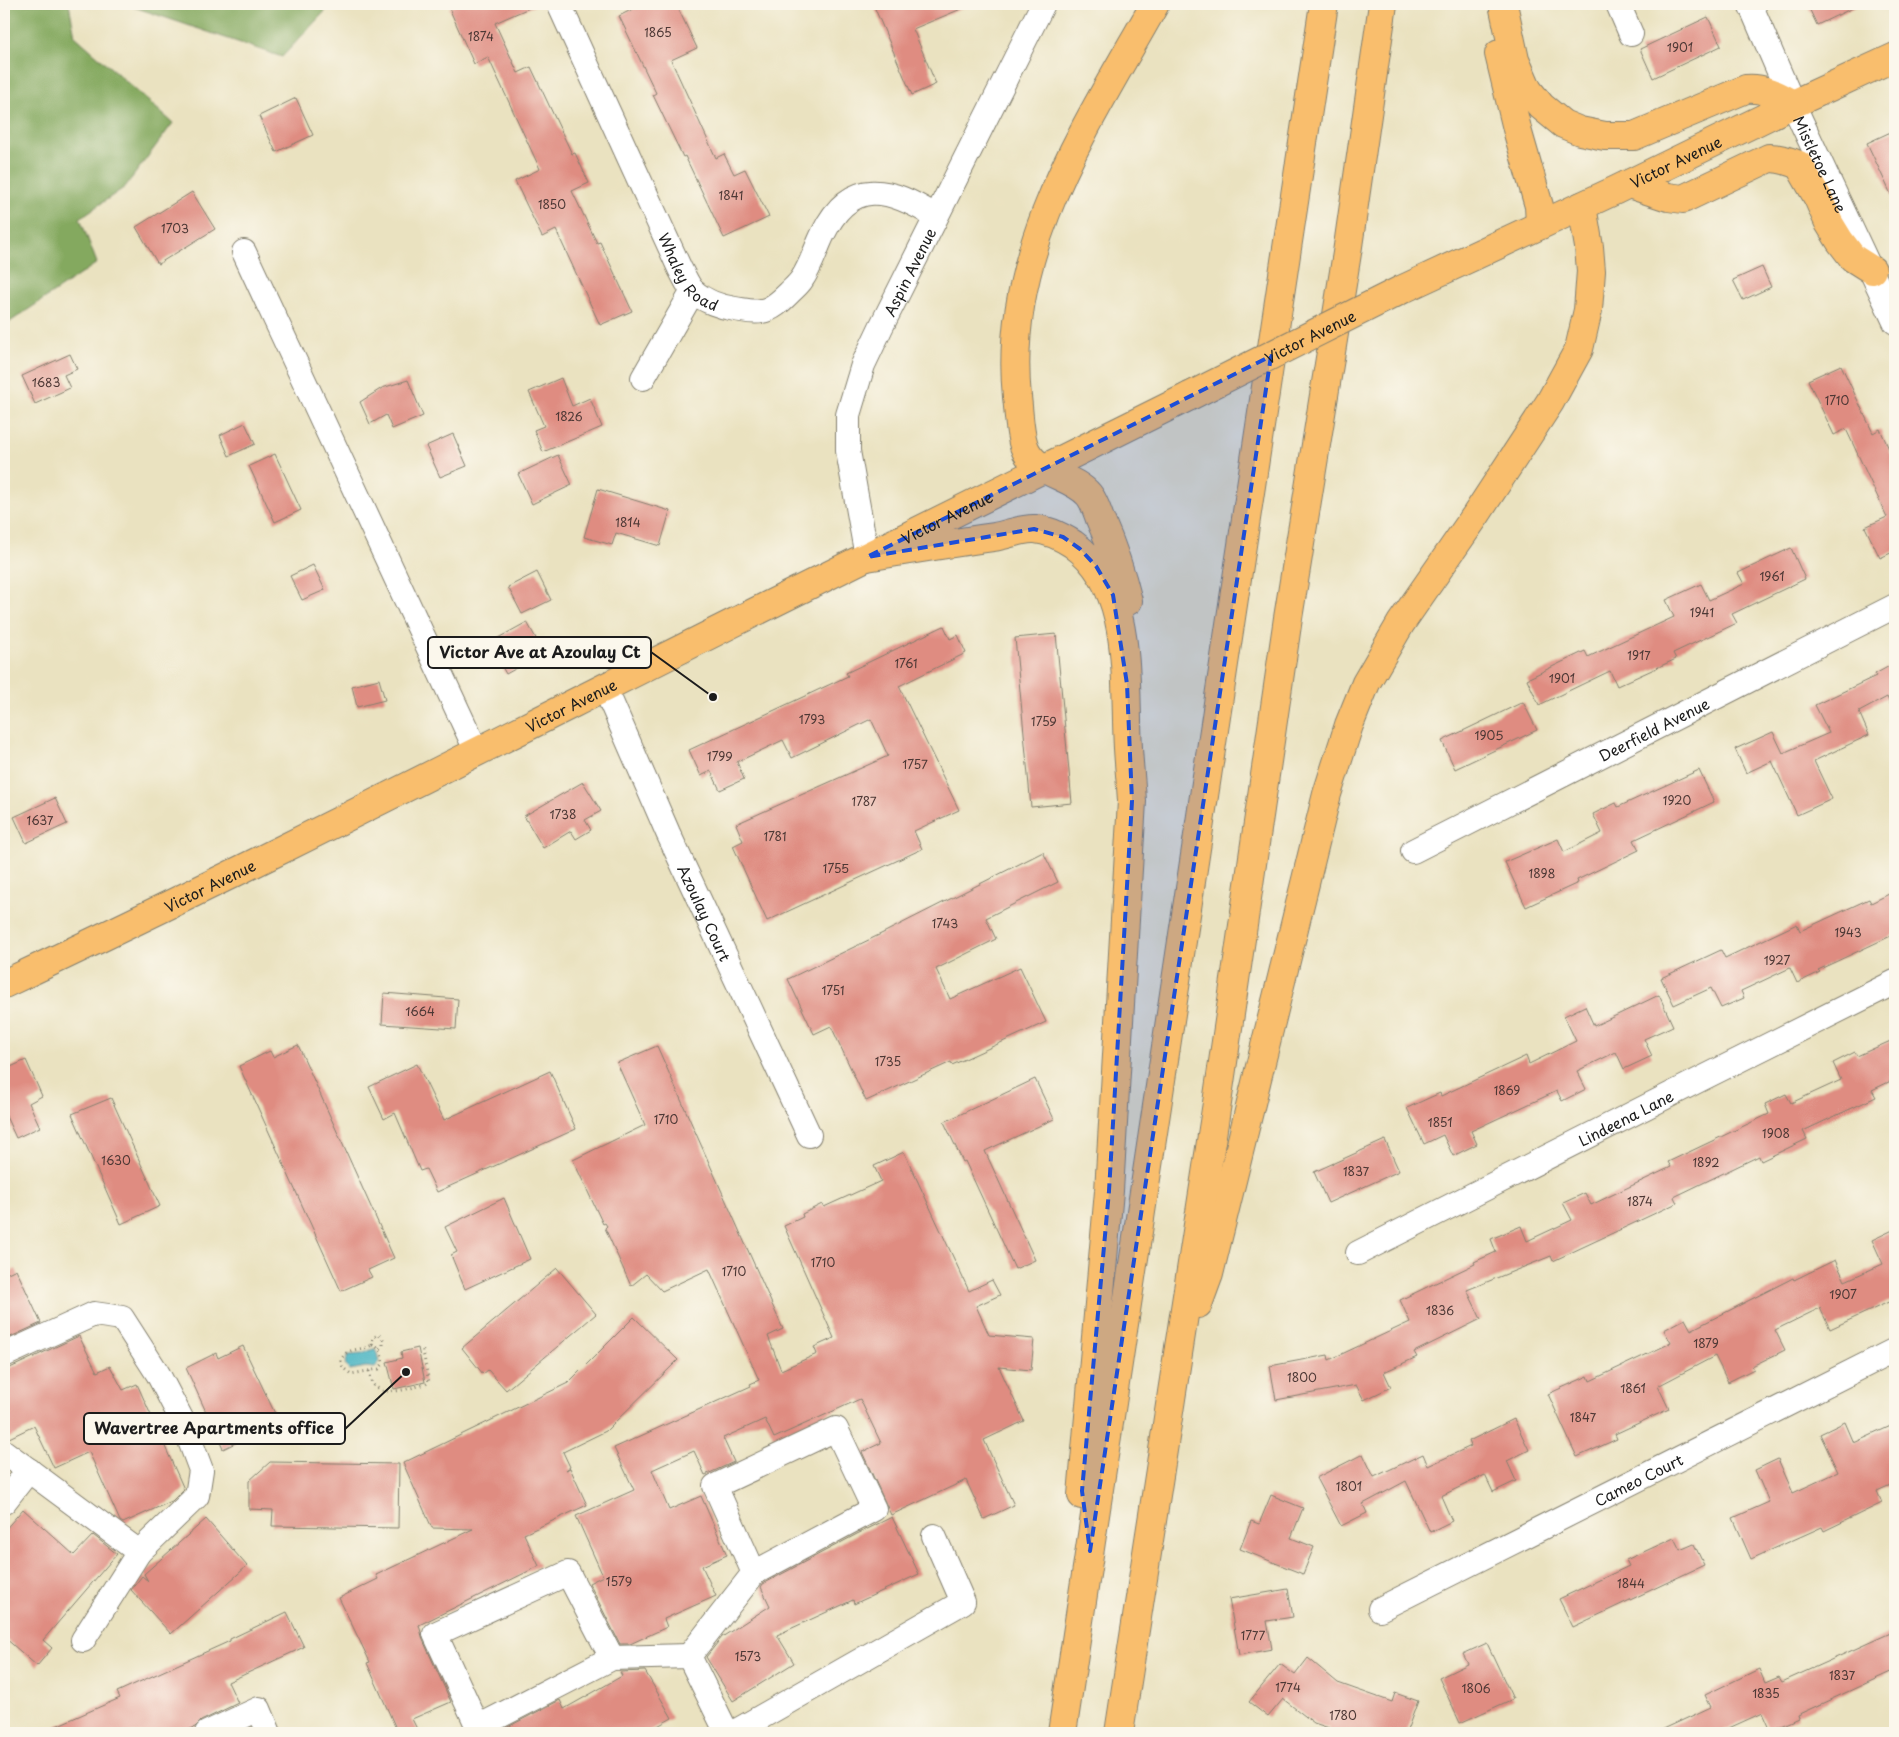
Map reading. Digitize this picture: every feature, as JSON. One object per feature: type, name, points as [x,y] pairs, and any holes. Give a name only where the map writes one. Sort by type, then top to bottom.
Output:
[{"type":"main road","points":[[1090,1551],[1082,1491],[1109,1191],[1132,801],[1140,746],[1140,678],[1130,611],[1123,581],[1114,551],[1090,495],[1080,487],[1044,469],[1030,457],[1024,446],[1016,384],[1015,353],[1026,273],[1050,199],[1080,138],[1155,4]]},
{"type":"main road","points":[[1062,1733],[1324,4]]},
{"type":"main road","points":[[1119,1733],[1217,1103],[1288,618],[1347,253],[1383,4]]},
{"type":"main road","points":[[1494,4],[1495,36],[1502,71],[1534,185],[1539,206],[1540,225]]},
{"type":"main road","points":[[1502,4],[1516,60],[1528,90],[1541,106],[1563,124],[1580,131],[1605,136],[1634,136],[1746,89],[1755,88],[1766,91],[1793,104]]},
{"type":"main road","name":"Victor Avenue","points":[[4,984],[89,944],[477,752],[1403,289],[1895,57]]},
{"type":"main road","points":[[1629,184],[1668,196],[1683,198],[1770,158],[1779,158],[1799,165],[1840,241],[1853,258],[1872,270]]},
{"type":"main road","points":[[1178,1354],[1209,1274],[1327,794],[1349,725],[1366,683],[1401,623],[1476,515],[1550,402],[1579,349],[1588,310],[1591,271],[1582,206]]},
{"type":"main road","points":[[867,557],[1034,529],[1063,537],[1080,549],[1096,566],[1113,595],[1127,684],[1128,748],[1132,801]]},
{"type":"street","name":"Whaley Road","points":[[559,4],[680,269],[693,291],[706,299],[723,307],[761,311],[783,300],[802,279],[832,217],[842,206],[858,196],[872,192],[894,195],[911,201],[935,216]]},
{"type":"street","name":"Aspin Avenue","points":[[867,557],[848,451],[848,415],[863,365],[935,216],[954,183],[1043,4]]},
{"type":"street","points":[[1618,4],[1631,34]]},
{"type":"street","name":"Mistletoe Lane","points":[[1750,4],[1793,104],[1895,322]]},
{"type":"street","points":[[244,252],[477,752]]},
{"type":"street","points":[[643,378],[693,291]]},
{"type":"street","name":"Deerfield Avenue","points":[[1412,851],[1895,606]]},
{"type":"street","name":"Azoulay Court","points":[[605,688],[668,833],[810,1135]]},
{"type":"street","name":"Lindeena Lane","points":[[1358,1253],[1895,982]]},
{"type":"street","points":[[4,1355],[94,1314],[122,1318],[158,1374],[179,1414],[201,1470],[197,1496],[139,1552],[83,1640]]},
{"type":"street","name":"Cameo Court","points":[[1380,1609],[1895,1350]]},
{"type":"street","points":[[689,1656],[754,1573],[874,1509],[836,1429],[715,1486],[754,1573]]},
{"type":"street","points":[[4,1452],[139,1552]]},
{"type":"street","points":[[4,1502],[29,1470]]},
{"type":"street","points":[[733,1733],[963,1602],[934,1536]]},
{"type":"street","points":[[612,1658],[568,1573],[435,1634],[478,1727],[612,1658],[689,1656]]},
{"type":"street","points":[[689,1656],[727,1733]]},
{"type":"street","points":[[207,1733],[259,1709],[269,1733]]},
{"type":"path","points":[[372,1345],[373,1337],[379,1335],[384,1339],[383,1345],[379,1349]]},
{"type":"path","points":[[372,1345],[379,1349],[382,1354],[383,1364],[376,1371],[351,1374],[343,1368],[342,1356],[349,1351],[360,1350],[372,1345]]},
{"type":"path","points":[[369,1371],[372,1384],[383,1391],[395,1391],[426,1384],[429,1382],[422,1347]]},
{"type":"highlighted area","points":[[1271,356],[1090,1551],[1082,1491],[1109,1191],[1132,801],[1127,684],[1113,595],[1096,566],[1080,549],[1063,537],[1034,529],[867,557]]},
{"type":"green space","points":[[4,4],[69,4],[75,36],[173,123],[125,187],[80,218],[97,263],[4,326]]},
{"type":"green space","points":[[125,4],[330,4],[331,5],[282,57]]},
{"type":"water","points":[[375,1349],[380,1361],[375,1368],[366,1367],[350,1370],[345,1365],[348,1355],[362,1354]]},
{"type":"building","points":[[459,4],[538,4],[495,23],[518,73],[531,67],[572,154],[575,153],[589,183],[572,191],[597,243],[600,242],[632,311],[600,325],[556,230],[542,237],[515,181],[540,169],[488,57],[474,64],[449,8]]},
{"type":"building","points":[[643,4],[676,4],[697,48],[671,60],[716,158],[724,154],[734,174],[745,169],[769,217],[724,238],[685,156],[683,157],[653,95],[656,93],[619,16]]},
{"type":"building","points":[[873,4],[973,4],[913,29],[936,84],[912,95]]},
{"type":"building","points":[[1807,4],[1861,4],[1817,25]]},
{"type":"building","points":[[1708,17],[1721,46],[1653,78],[1640,49]]},
{"type":"building","points":[[296,98],[313,135],[276,152],[259,116]]},
{"type":"building","points":[[1895,130],[1895,203],[1867,143]]},
{"type":"building","points":[[192,192],[215,229],[158,264],[136,227]]},
{"type":"building","points":[[1762,267],[1771,287],[1743,300],[1733,280]]},
{"type":"building","points":[[70,354],[77,369],[64,375],[70,388],[35,404],[22,376]]},
{"type":"building","points":[[1841,365],[1873,433],[1880,429],[1895,462],[1895,551],[1880,558],[1865,527],[1887,517],[1846,429],[1834,435],[1808,380]]},
{"type":"building","points":[[561,378],[572,406],[590,398],[602,427],[543,452],[534,430],[544,426],[529,392]]},
{"type":"building","points":[[408,380],[423,416],[392,429],[386,415],[370,424],[360,402],[382,388]]},
{"type":"building","points":[[245,423],[255,444],[229,456],[220,435]]},
{"type":"building","points":[[453,434],[467,466],[440,477],[426,446]]},
{"type":"building","points":[[275,454],[301,510],[275,522],[249,466]]},
{"type":"building","points":[[558,455],[572,485],[532,504],[518,474]]},
{"type":"building","points":[[598,489],[670,511],[660,546],[616,533],[612,545],[584,537]]},
{"type":"building","points":[[1791,548],[1805,579],[1732,614],[1737,623],[1673,653],[1676,659],[1617,686],[1610,671],[1539,705],[1527,679],[1585,651],[1588,657],[1674,617],[1666,600],[1701,584],[1709,600],[1744,584],[1738,573]]},
{"type":"building","points":[[313,565],[325,590],[302,600],[290,576]]},
{"type":"building","points":[[537,572],[551,600],[522,614],[508,587]]},
{"type":"building","points":[[527,622],[544,653],[506,674],[489,643]]},
{"type":"building","points":[[944,626],[950,639],[958,635],[966,653],[899,686],[959,810],[914,831],[922,849],[767,921],[733,846],[743,841],[736,824],[888,756],[871,719],[792,758],[783,740],[737,762],[744,779],[720,790],[711,771],[701,776],[689,750],[848,676],[846,673]]},
{"type":"building","points":[[1056,634],[1072,803],[1031,807],[1015,638]]},
{"type":"building","points":[[1895,663],[1895,714],[1887,697],[1859,712],[1869,735],[1814,761],[1832,799],[1797,815],[1772,761],[1746,773],[1735,749],[1773,732],[1783,753],[1829,733],[1815,705],[1876,676],[1875,674]]},
{"type":"building","points":[[379,679],[385,700],[357,707],[352,686]]},
{"type":"building","points":[[1523,702],[1537,730],[1455,769],[1442,741]]},
{"type":"building","points":[[1699,770],[1714,802],[1634,840],[1639,850],[1577,880],[1578,883],[1526,907],[1505,862],[1558,839],[1564,852],[1602,833],[1593,814],[1616,803],[1618,807]]},
{"type":"building","points":[[583,782],[601,811],[585,820],[591,830],[576,839],[571,831],[543,848],[524,816]]},
{"type":"building","points":[[55,798],[67,824],[26,843],[14,817]]},
{"type":"building","points":[[1043,852],[1058,882],[986,918],[996,939],[936,969],[950,999],[1020,967],[1046,1022],[952,1065],[951,1062],[866,1101],[831,1026],[814,1034],[788,979]]},
{"type":"building","points":[[1895,891],[1895,934],[1818,970],[1820,972],[1797,983],[1790,968],[1741,991],[1744,998],[1721,1008],[1711,988],[1674,1005],[1661,978],[1721,950],[1725,958],[1797,924],[1800,931],[1869,899],[1871,903]]},
{"type":"building","points":[[384,993],[458,999],[456,1029],[382,1024]]},
{"type":"building","points":[[1659,995],[1673,1026],[1644,1039],[1652,1056],[1624,1069],[1616,1052],[1577,1071],[1586,1089],[1562,1101],[1557,1091],[1471,1131],[1477,1144],[1453,1156],[1443,1135],[1424,1144],[1407,1108],[1440,1093],[1441,1096],[1526,1056],[1529,1064],[1576,1041],[1564,1016],[1585,1006],[1594,1026]]},
{"type":"building","points":[[1895,1039],[1895,1079],[1872,1090],[1876,1097],[1803,1131],[1807,1139],[1761,1161],[1759,1156],[1674,1197],[1677,1203],[1553,1261],[1551,1256],[1467,1290],[1481,1319],[1414,1352],[1417,1357],[1384,1372],[1391,1387],[1364,1400],[1356,1385],[1276,1400],[1270,1366],[1328,1355],[1329,1360],[1410,1322],[1400,1300],[1496,1252],[1491,1239],[1521,1226],[1527,1241],[1572,1220],[1563,1203],[1585,1193],[1591,1205],[1671,1167],[1668,1162],[1769,1114],[1765,1104],[1786,1094],[1791,1103],[1841,1080],[1833,1063],[1855,1052],[1857,1056]]},
{"type":"building","points":[[298,1045],[394,1258],[368,1270],[372,1277],[341,1291],[239,1066],[270,1051],[273,1057]]},
{"type":"building","points":[[657,1046],[783,1329],[768,1336],[781,1370],[817,1354],[814,1347],[834,1338],[784,1226],[803,1217],[802,1214],[822,1204],[824,1207],[881,1181],[874,1166],[904,1152],[969,1291],[992,1280],[1000,1295],[976,1306],[989,1335],[1034,1339],[1031,1370],[999,1367],[1024,1421],[984,1440],[1014,1505],[984,1519],[966,1480],[891,1515],[862,1452],[881,1443],[860,1399],[774,1438],[765,1419],[723,1438],[734,1462],[705,1475],[694,1451],[652,1470],[669,1510],[701,1496],[727,1555],[702,1566],[716,1596],[664,1619],[667,1627],[630,1644],[620,1644],[589,1583],[603,1576],[576,1516],[634,1490],[614,1448],[751,1386],[750,1384],[759,1380],[709,1269],[662,1291],[646,1274],[631,1286],[605,1228],[607,1226],[605,1223],[603,1224],[573,1160],[645,1125],[617,1063]]},
{"type":"building","points":[[26,1060],[42,1096],[29,1103],[40,1127],[16,1138],[4,1112],[4,1070]]},
{"type":"building","points":[[417,1064],[444,1120],[550,1071],[576,1129],[437,1192],[426,1169],[420,1171],[395,1113],[384,1119],[369,1087]]},
{"type":"building","points":[[1035,1079],[1054,1119],[985,1151],[1035,1260],[1015,1269],[965,1161],[963,1162],[944,1122]]},
{"type":"building","points":[[111,1098],[160,1206],[121,1224],[72,1114]]},
{"type":"building","points":[[1385,1140],[1399,1171],[1328,1203],[1314,1172]]},
{"type":"building","points":[[504,1198],[530,1259],[465,1289],[451,1255],[457,1252],[445,1227]]},
{"type":"building","points":[[1895,1229],[1895,1299],[1830,1329],[1820,1308],[1775,1330],[1785,1350],[1752,1366],[1754,1369],[1728,1382],[1715,1356],[1658,1386],[1669,1409],[1615,1434],[1617,1439],[1577,1457],[1548,1394],[1588,1376],[1590,1381],[1671,1343],[1664,1330],[1685,1319],[1691,1330],[1793,1278],[1794,1280],[1835,1260],[1845,1281],[1883,1264],[1872,1240]]},
{"type":"building","points":[[557,1268],[596,1314],[506,1390],[488,1370],[483,1374],[462,1348]]},
{"type":"building","points":[[16,1269],[41,1323],[4,1340],[4,1275]]},
{"type":"building","points":[[634,1317],[678,1360],[606,1431],[563,1452],[570,1467],[566,1470],[570,1468],[587,1505],[524,1534],[539,1566],[419,1625],[423,1640],[451,1702],[412,1719],[419,1733],[398,1733],[367,1663],[370,1662],[339,1598],[378,1579],[376,1575],[473,1529],[432,1528],[403,1463],[568,1383]]},
{"type":"building","points":[[79,1336],[97,1372],[110,1366],[123,1390],[137,1384],[184,1489],[172,1501],[123,1523],[120,1521],[89,1452],[54,1468],[34,1426],[4,1439],[4,1369],[10,1368]]},
{"type":"building","points":[[243,1346],[279,1422],[223,1449],[186,1368],[216,1353],[218,1358]]},
{"type":"building","points":[[418,1348],[425,1382],[394,1389],[387,1362],[402,1358],[401,1352]]},
{"type":"building","points":[[1514,1419],[1529,1450],[1507,1461],[1516,1481],[1493,1492],[1485,1475],[1441,1496],[1452,1521],[1430,1532],[1406,1481],[1363,1504],[1367,1513],[1341,1526],[1316,1478],[1363,1454],[1374,1477],[1423,1454],[1428,1466],[1471,1446],[1469,1441]]},
{"type":"building","points":[[1845,1422],[1854,1443],[1895,1424],[1895,1483],[1877,1491],[1882,1503],[1824,1531],[1822,1527],[1751,1559],[1733,1518],[1769,1502],[1755,1470],[1778,1459],[1793,1493],[1838,1472],[1820,1434]]},
{"type":"building","points":[[270,1462],[399,1464],[398,1528],[272,1526],[273,1510],[249,1509],[249,1481]]},
{"type":"building","points":[[1271,1495],[1303,1508],[1291,1538],[1314,1547],[1303,1574],[1240,1549],[1251,1521],[1259,1524]]},
{"type":"building","points":[[23,1509],[74,1555],[93,1535],[117,1554],[43,1640],[52,1648],[37,1666],[4,1637],[4,1531]]},
{"type":"building","points":[[892,1517],[919,1574],[854,1604],[853,1600],[777,1635],[794,1663],[733,1701],[706,1657],[722,1637],[770,1606],[761,1587],[763,1584]]},
{"type":"building","points":[[206,1519],[247,1566],[171,1634],[131,1590],[142,1576],[148,1581],[144,1574]]},
{"type":"building","points":[[1674,1538],[1680,1550],[1694,1544],[1704,1565],[1573,1627],[1559,1599],[1629,1566],[1626,1560]]},
{"type":"building","points":[[1288,1589],[1293,1617],[1267,1621],[1272,1649],[1239,1655],[1229,1599]]},
{"type":"building","points":[[287,1612],[304,1647],[228,1682],[238,1703],[201,1721],[195,1727],[181,1733],[40,1733],[120,1698],[117,1692],[230,1641],[230,1639]]},
{"type":"building","points":[[1895,1631],[1895,1670],[1797,1715],[1798,1718],[1770,1731],[1762,1713],[1718,1733],[1655,1733],[1711,1707],[1705,1695],[1759,1669],[1765,1683],[1779,1677],[1782,1682]]},
{"type":"building","points":[[1487,1643],[1513,1699],[1460,1723],[1439,1678],[1468,1664],[1463,1654]]},
{"type":"building","points":[[1308,1658],[1338,1683],[1392,1702],[1395,1693],[1418,1701],[1406,1733],[1327,1733],[1329,1728],[1314,1723],[1283,1699],[1268,1717],[1249,1702],[1280,1664],[1295,1675]]},
{"type":"building","points":[[645,1671],[672,1718],[645,1733],[496,1733],[560,1700],[564,1709],[622,1676],[620,1672]]},
{"type":"place","name":"Victor Ave at Azoulay Ct","points":[[713,697]]},
{"type":"place","name":"Wavertree Apartments office","points":[[406,1372]]}]
